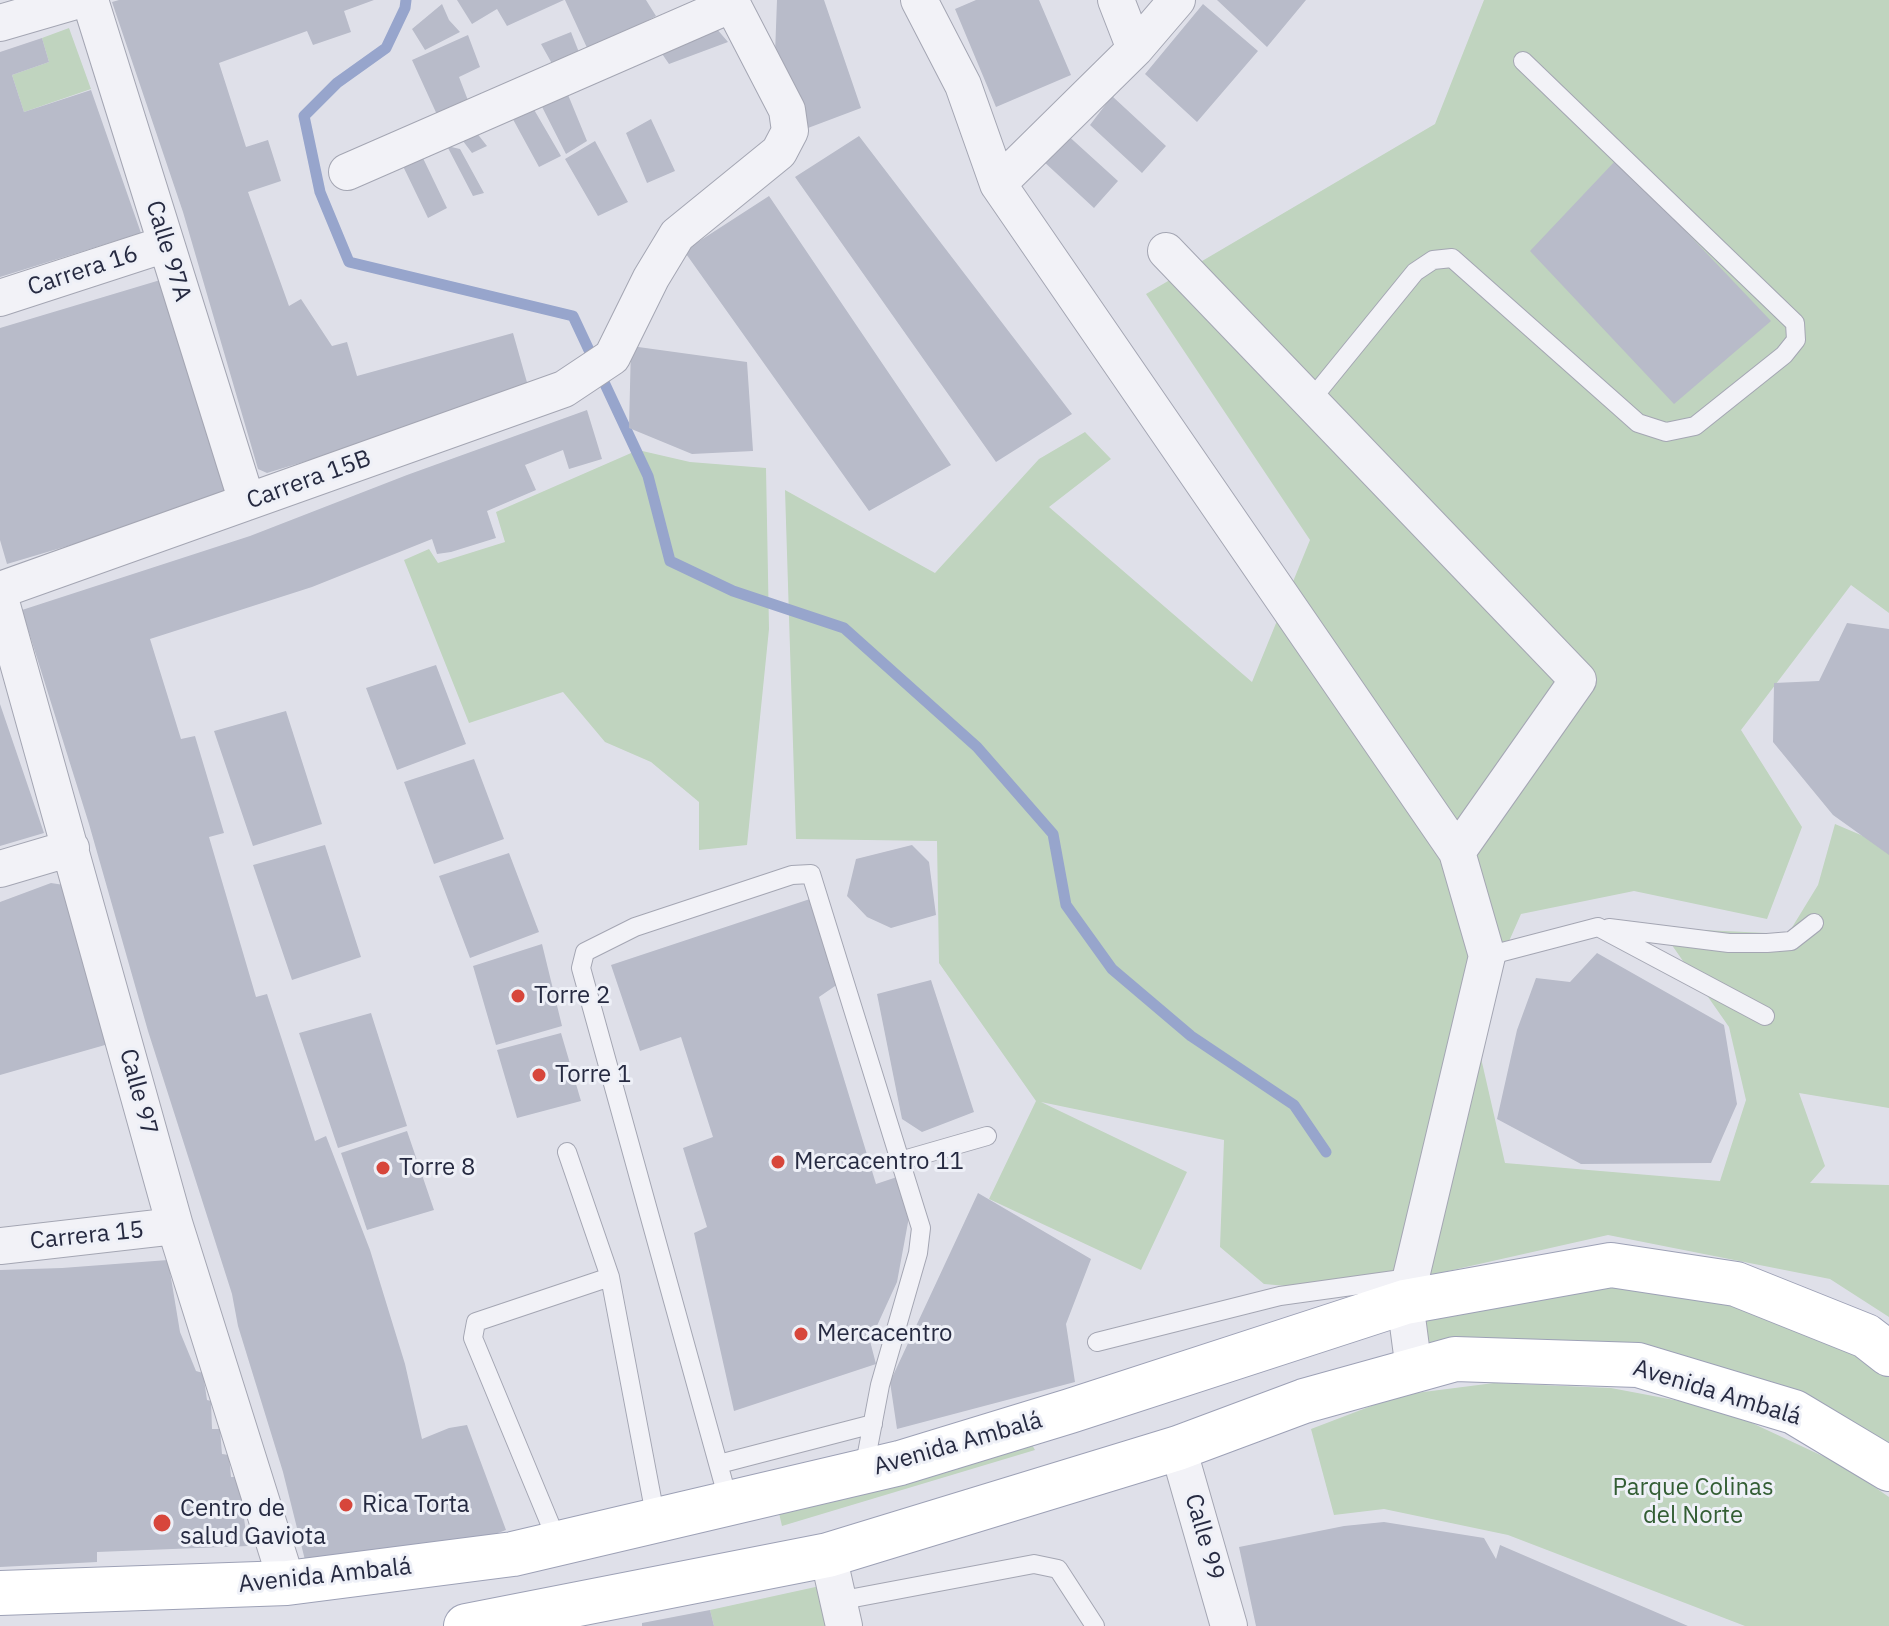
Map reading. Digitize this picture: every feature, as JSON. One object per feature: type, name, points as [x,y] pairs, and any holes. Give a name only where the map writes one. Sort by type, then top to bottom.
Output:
[{"type":"main road","name":"Avenida Ambalá","points":[[0,1593],[287,1583],[513,1554],[656,1520],[724,1484],[863,1472],[1056,1416],[1407,1290],[1611,1265],[1736,1284],[1866,1336],[1889,1354]]},
{"type":"main road","name":"Avenida Ambalá","points":[[466,1626],[828,1555],[1178,1448],[1304,1401],[1455,1359],[1638,1365],[1794,1412],[1889,1469]]},
{"type":"street","points":[[0,23],[79,0]]},
{"type":"street","name":"Calle 97A","points":[[90,0],[247,502]]},
{"type":"street","points":[[919,0],[963,85],[998,184],[1457,852],[1487,956],[1407,1290],[1414,1370]]},
{"type":"street","points":[[1116,0],[1135,49]]},
{"type":"street","points":[[998,184],[1135,49],[1177,0]]},
{"type":"street","points":[[347,172],[731,2]]},
{"type":"street","name":"Carrera 15B","points":[[0,590],[564,389],[612,357],[651,278],[677,235],[779,152],[790,131],[787,110],[731,2]]},
{"type":"street","name":"Carrera 16","points":[[0,298],[166,244]]},
{"type":"street","points":[[1166,251],[1578,680],[1457,852]]},
{"type":"street","name":"Calle 97","points":[[0,598],[175,1226],[287,1583]]},
{"type":"street","points":[[0,869],[71,848]]},
{"type":"street","name":"Carrera 15","points":[[0,1246],[175,1226]]},
{"type":"street","name":"Calle 99","points":[[1178,1448],[1229,1626]]},
{"type":"street","points":[[828,1555],[841,1613]]},
{"type":"lane","points":[[1310,401],[1415,272],[1433,260],[1452,258],[1638,423],[1666,432],[1695,426],[1784,355],[1796,340],[1795,323],[1523,61]]},
{"type":"lane","points":[[863,1472],[873,1424],[880,1385],[918,1253],[921,1228],[811,874],[792,875],[635,927],[585,952],[581,968],[724,1484],[873,1424]]},
{"type":"lane","points":[[1487,956],[1598,927],[1729,943],[1767,943],[1791,941],[1814,923]]},
{"type":"lane","points":[[1598,927],[1765,1016]]},
{"type":"lane","points":[[900,1161],[987,1136]]},
{"type":"lane","points":[[567,1152],[610,1277],[656,1520]]},
{"type":"lane","points":[[558,1543],[473,1338],[476,1322],[610,1277]]},
{"type":"lane","points":[[1097,1342],[1280,1296],[1407,1290]]},
{"type":"lane","points":[[841,1613],[1034,1564],[1058,1569],[1095,1626]]},
{"type":"green space","points":[[1484,0],[1889,0],[1889,613],[1851,585],[1741,730],[1802,827],[1767,919],[1634,891],[1521,914],[1473,1023],[1505,1163],[1720,1181],[1746,1100],[1729,1027],[1660,928],[1788,934],[1818,885],[1835,824],[1889,847],[1889,1108],[1799,1093],[1825,1166],[1810,1183],[1889,1185],[1889,1317],[1830,1279],[1608,1235],[1355,1292],[1264,1284],[1220,1247],[1224,1140],[1041,1102],[1187,1172],[1141,1270],[989,1199],[1036,1101],[939,963],[937,841],[796,839],[785,490],[935,573],[1039,459],[1085,432],[1111,459],[1049,507],[1252,682],[1310,540],[1146,294],[1435,124]]},
{"type":"green space","points":[[69,28],[91,89],[24,112],[12,75],[49,62],[42,38]]},
{"type":"green space","points":[[638,450],[690,462],[766,468],[769,629],[747,845],[699,850],[699,802],[651,762],[605,742],[563,692],[469,723],[404,560],[429,549],[438,563],[505,542],[496,512]]},
{"type":"green space","points":[[1613,1278],[1733,1297],[1861,1353],[1889,1374],[1889,1459],[1798,1402],[1433,1353],[1419,1324],[1423,1312]]},
{"type":"green space","name":"Parque Colinas del Norte","points":[[1494,1383],[1611,1388],[1722,1409],[1844,1466],[1889,1497],[1889,1626],[1745,1626],[1508,1535],[1384,1509],[1334,1515],[1311,1429],[1400,1395]]},
{"type":"green space","points":[[1028,1438],[1035,1450],[782,1526],[778,1509]]},
{"type":"green space","points":[[820,1586],[828,1626],[714,1626],[710,1610]]},
{"type":"building","points":[[374,0],[344,11],[351,32],[313,45],[307,31],[219,63],[246,147],[268,140],[281,181],[248,192],[289,306],[301,299],[332,346],[347,342],[357,376],[513,333],[530,393],[267,473],[258,469],[183,212],[112,2]]},
{"type":"building","points":[[457,0],[564,0],[507,26],[497,9],[472,24]]},
{"type":"building","points":[[565,0],[646,0],[656,16],[589,52]]},
{"type":"building","points":[[777,0],[824,0],[861,108],[808,128],[775,54]]},
{"type":"building","points":[[976,0],[1039,0],[1071,75],[996,107],[955,9]]},
{"type":"building","points":[[1217,0],[1306,0],[1267,47]]},
{"type":"building","points":[[442,4],[449,20],[460,32],[425,50],[412,29]]},
{"type":"building","points":[[1203,4],[1258,51],[1197,122],[1145,74]]},
{"type":"building","points":[[710,21],[728,42],[669,64],[656,45]]},
{"type":"building","points":[[571,32],[582,60],[555,69],[541,44]]},
{"type":"building","points":[[468,35],[480,67],[459,77],[469,103],[439,119],[412,60]]},
{"type":"building","points":[[42,38],[49,62],[12,75],[24,112],[91,90],[141,233],[0,277],[0,52]]},
{"type":"building","points":[[564,85],[587,141],[566,154],[537,97]]},
{"type":"building","points":[[1112,96],[1166,146],[1142,173],[1090,125]]},
{"type":"building","points":[[529,101],[561,156],[539,167],[509,112]]},
{"type":"building","points":[[651,119],[675,171],[647,183],[626,133]]},
{"type":"building","points":[[469,123],[487,146],[472,153],[463,141]]},
{"type":"building","points":[[1064,132],[1118,181],[1094,208],[1042,160]]},
{"type":"building","points":[[859,136],[1072,414],[996,462],[795,177]]},
{"type":"building","points":[[595,141],[628,202],[598,216],[565,159]]},
{"type":"building","points":[[447,146],[460,149],[484,193],[473,196]]},
{"type":"building","points":[[421,154],[447,208],[428,218],[401,162]]},
{"type":"building","points":[[1617,159],[1771,321],[1674,404],[1530,251]]},
{"type":"building","points":[[769,196],[951,465],[869,511],[684,251]]},
{"type":"building","points":[[167,278],[232,497],[7,564],[0,540],[0,328]]},
{"type":"building","points":[[631,346],[747,362],[753,451],[692,454],[629,428]]},
{"type":"building","points":[[587,410],[602,459],[569,469],[563,450],[525,465],[536,490],[487,511],[496,538],[437,554],[432,539],[312,587],[150,639],[181,739],[195,736],[224,833],[209,837],[256,997],[267,994],[315,1141],[326,1136],[370,1250],[405,1364],[422,1439],[449,1428],[467,1425],[506,1530],[466,1545],[308,1572],[283,1472],[238,1326],[232,1294],[148,1031],[89,824],[22,610],[250,536]]},
{"type":"building","points":[[1847,623],[1889,629],[1889,855],[1833,815],[1773,742],[1774,683],[1819,681]]},
{"type":"building","points":[[436,665],[466,744],[397,770],[366,688]]},
{"type":"building","points":[[0,704],[44,833],[0,846]]},
{"type":"building","points":[[286,711],[322,824],[253,846],[214,731]]},
{"type":"building","points":[[474,759],[504,839],[434,864],[404,782]]},
{"type":"building","points":[[325,845],[361,957],[292,980],[253,865]]},
{"type":"building","points":[[912,845],[929,862],[936,915],[891,928],[867,917],[847,896],[856,859]]},
{"type":"building","points":[[509,853],[539,932],[470,958],[439,876]]},
{"type":"building","points":[[51,883],[64,885],[112,1043],[0,1075],[0,902]]},
{"type":"building","name":"Mercacentro 11","points":[[813,898],[838,984],[819,997],[876,1184],[897,1177],[909,1217],[897,1282],[870,1341],[876,1364],[734,1411],[694,1233],[707,1227],[683,1148],[713,1137],[681,1037],[640,1051],[611,965]]},
{"type":"building","name":"Torre 2","points":[[542,944],[562,1026],[496,1045],[473,966]]},
{"type":"building","points":[[1597,953],[1724,1025],[1737,1104],[1711,1163],[1581,1164],[1497,1119],[1517,1030],[1536,978],[1570,982]]},
{"type":"building","points":[[931,980],[974,1112],[922,1132],[902,1119],[877,994]]},
{"type":"building","points":[[371,1013],[407,1126],[338,1148],[299,1033]]},
{"type":"building","name":"Torre 1","points":[[561,1033],[581,1101],[517,1118],[497,1050]]},
{"type":"building","name":"Torre 8","points":[[407,1131],[434,1210],[367,1230],[341,1153]]},
{"type":"building","points":[[978,1193],[1091,1259],[1066,1324],[1075,1382],[897,1429],[890,1382]]},
{"type":"building","points":[[168,1260],[180,1332],[196,1371],[203,1373],[207,1400],[211,1401],[212,1429],[220,1429],[222,1454],[229,1455],[231,1477],[238,1477],[248,1546],[97,1552],[97,1562],[0,1567],[0,1270]]},
{"type":"building","points":[[1384,1522],[1484,1538],[1496,1559],[1500,1545],[1688,1626],[1256,1626],[1239,1547],[1344,1526]]},
{"type":"building","points":[[710,1610],[714,1626],[642,1626],[642,1623]]},
{"type":"waterway","points":[[406,0],[386,48],[337,83],[304,116],[320,192],[349,262],[573,316],[648,476],[670,561],[733,591],[844,628],[977,747],[1053,834],[1066,905],[1112,969],[1191,1036],[1294,1105],[1326,1152]]},
{"type":"place","name":"Torre 2","points":[[518,996]]},
{"type":"place","name":"Torre 1","points":[[539,1075]]},
{"type":"place","name":"Mercacentro 11","points":[[778,1162]]},
{"type":"place","name":"Torre 8","points":[[383,1168]]},
{"type":"place","name":"Mercacentro","points":[[801,1334]]},
{"type":"place","name":"Rica Torta","points":[[346,1505]]},
{"type":"place","name":"Centro de salud Gaviota","points":[[162,1523]]}]
